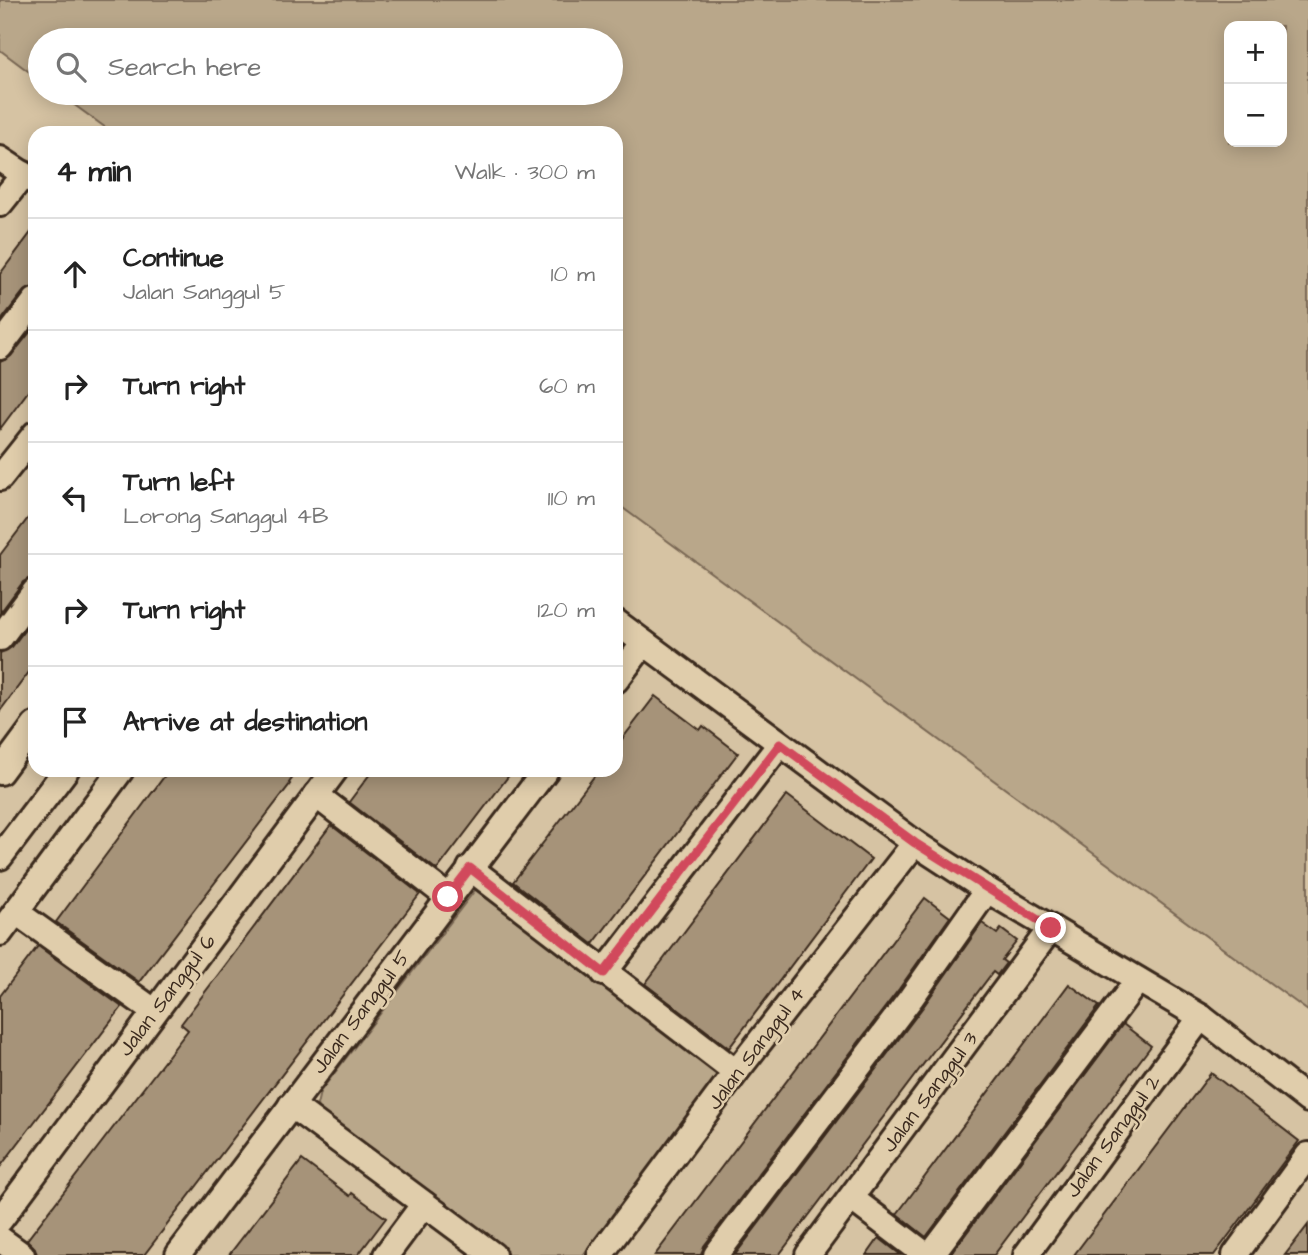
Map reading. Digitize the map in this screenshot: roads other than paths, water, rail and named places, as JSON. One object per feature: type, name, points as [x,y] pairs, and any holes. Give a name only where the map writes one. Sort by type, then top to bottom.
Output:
[{"type":"street","points":[[0,159],[28,177]]},
{"type":"street","points":[[0,204],[28,179]]},
{"type":"street","points":[[0,347],[28,310]]},
{"type":"street","points":[[0,478],[28,442]]},
{"type":"street","points":[[0,638],[28,600]]},
{"type":"street","points":[[623,627],[915,843],[987,890],[1200,1017],[1308,1100]]},
{"type":"street","points":[[623,671],[645,643]]},
{"type":"street","points":[[0,772],[28,734]]},
{"type":"street","points":[[604,973],[780,744]]},
{"type":"street","points":[[0,857],[61,777]]},
{"type":"street","points":[[0,933],[116,777]]},
{"type":"street","name":"Jalan Sanggul 6","points":[[0,1220],[330,777]]},
{"type":"street","name":"Jalan Sanggul 5","points":[[178,1255],[541,777]]},
{"type":"street","points":[[316,795],[448,897]]},
{"type":"street","name":"Jalan Sanggul 4","points":[[600,1255],[736,1072],[915,843]]},
{"type":"street","points":[[470,868],[736,1072]]},
{"type":"street","points":[[716,1255],[911,998],[987,890]]},
{"type":"street","points":[[16,912],[154,1011]]},
{"type":"street","name":"Jalan Sanggul 3","points":[[808,1255],[1051,928]]},
{"type":"street","points":[[851,1198],[929,1255],[1139,980]]},
{"type":"street","name":"Jalan Sanggul 2","points":[[1026,1255],[1200,1017]]},
{"type":"street","points":[[291,1105],[493,1255]]},
{"type":"street","points":[[1234,1255],[1308,1155]]},
{"type":"street","points":[[386,1255],[424,1204]]},
{"type":"street","points":[[0,1239],[22,1255]]}]
